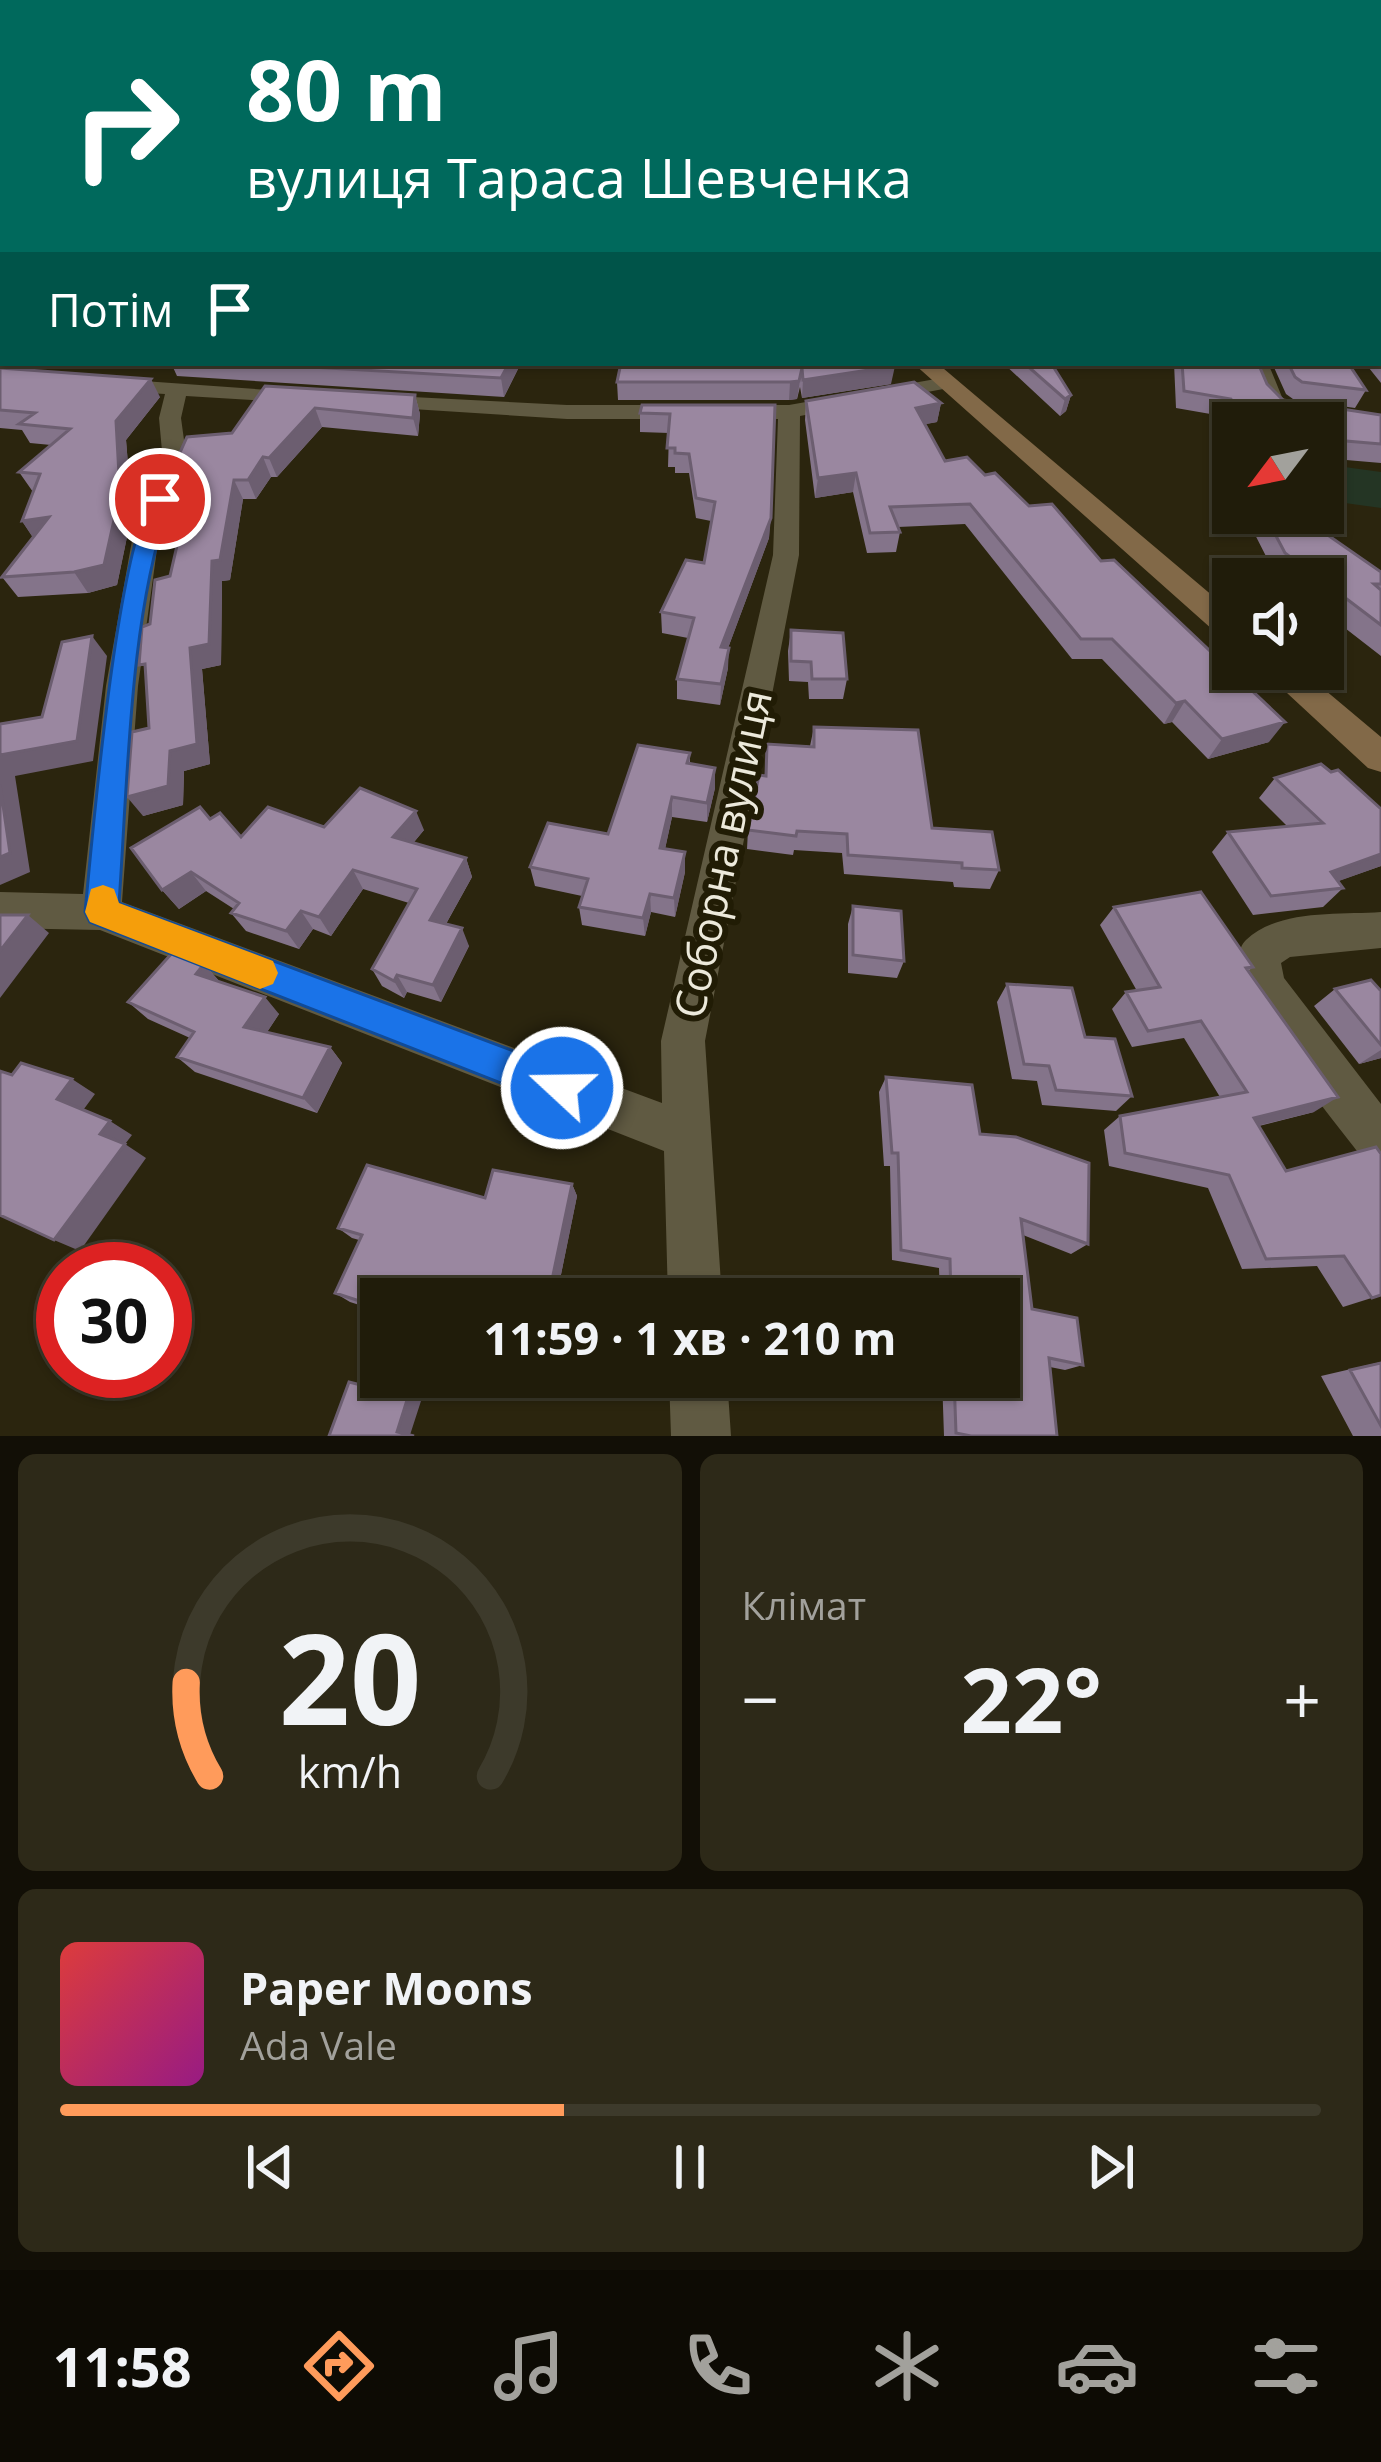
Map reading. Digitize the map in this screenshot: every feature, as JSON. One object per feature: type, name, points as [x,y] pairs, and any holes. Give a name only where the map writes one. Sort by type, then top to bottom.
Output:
[{"type":"street","points":[[927,366],[1212,612]]},
{"type":"street","points":[[1259,366],[1278,402]]},
{"type":"street","points":[[88,383],[567,412],[789,412],[947,383]]},
{"type":"street","points":[[101,912],[122,686],[146,536],[175,462],[170,418],[177,390]]},
{"type":"street","name":"Соборна вулиця","points":[[693,1278],[683,1041],[786,555],[789,412]]},
{"type":"street","points":[[1302,690],[1381,758]]},
{"type":"street","points":[[0,910],[101,912],[687,1136]]},
{"type":"street","points":[[1381,930],[1282,939],[1258,955],[1264,987],[1381,1143]]},
{"type":"street","points":[[699,1398],[701,1436]]},
{"type":"green space","points":[[1344,467],[1381,472],[1381,508],[1344,503]]},
{"type":"building","points":[[295,366],[507,366],[501,378]]},
{"type":"building","points":[[620,366],[895,366],[803,380],[802,368],[799,381],[790,382],[617,382]]},
{"type":"building","points":[[1027,366],[1053,366],[1071,395],[1065,399]]},
{"type":"building","points":[[1182,366],[1259,366],[1267,384],[1283,400],[1296,402],[1232,402],[1184,391]]},
{"type":"building","points":[[1290,366],[1350,366],[1366,390],[1302,382]]},
{"type":"building","points":[[0,368],[151,379],[116,421],[120,493],[104,565],[2,577],[49,517],[22,521],[40,474],[19,472],[70,429],[19,424],[35,413],[0,410]]},
{"type":"building","points":[[914,382],[941,403],[916,408],[945,461],[967,457],[985,475],[995,473],[1029,506],[1052,504],[1101,561],[1114,560],[1212,653],[1212,690],[1251,690],[1285,722],[1222,739],[1185,701],[1176,703],[1112,639],[1081,639],[970,504],[890,507],[900,532],[870,533],[856,473],[818,478],[806,401]]},
{"type":"building","points":[[265,386],[415,395],[413,418],[315,408],[269,458],[263,457],[248,480],[234,480],[220,560],[212,561],[209,644],[190,648],[197,744],[170,751],[168,786],[127,797],[132,732],[149,728],[145,664],[139,665],[142,627],[150,624],[155,580],[170,576],[193,476],[169,477],[187,437],[232,433]]},
{"type":"building","points":[[642,405],[775,405],[771,518],[721,647],[729,648],[721,684],[677,679],[694,618],[661,612],[686,560],[704,563],[715,502],[696,498],[689,454],[667,448],[670,414],[640,413]]},
{"type":"building","points":[[1344,409],[1381,415],[1381,444],[1344,441]]},
{"type":"building","points":[[1275,534],[1326,534],[1381,572],[1381,584],[1374,584],[1381,590],[1381,625],[1344,597],[1344,558],[1292,558]]},
{"type":"building","points":[[791,630],[843,633],[847,679],[812,679],[811,662],[791,661]]},
{"type":"building","points":[[92,636],[77,741],[0,755],[0,724],[42,717],[62,642]]},
{"type":"building","points":[[814,727],[918,730],[932,828],[992,832],[999,870],[848,855],[847,834],[797,831],[796,836],[748,830],[759,775],[766,776],[767,744],[814,747]]},
{"type":"building","points":[[638,745],[690,753],[687,763],[715,768],[707,803],[672,797],[660,848],[685,852],[674,898],[650,894],[643,918],[579,907],[588,879],[530,867],[548,823],[608,834]]},
{"type":"building","points":[[1321,764],[1331,772],[1338,770],[1381,809],[1381,854],[1331,872],[1343,888],[1271,896],[1228,832],[1323,823],[1275,778]]},
{"type":"building","points":[[0,785],[10,853],[0,857]]},
{"type":"building","points":[[360,788],[416,811],[393,837],[466,858],[430,920],[462,928],[433,985],[397,975],[394,981],[372,969],[417,889],[353,870],[319,917],[301,911],[286,931],[231,913],[239,903],[191,872],[162,890],[131,848],[200,807],[210,819],[220,813],[241,837],[268,807],[324,827]]},
{"type":"building","points":[[1201,892],[1253,967],[1246,968],[1338,1097],[1254,1118],[1286,1171],[1376,1147],[1381,1154],[1381,1295],[1372,1298],[1344,1256],[1266,1259],[1229,1175],[1125,1153],[1120,1116],[1247,1092],[1201,1021],[1148,1031],[1126,992],[1160,987],[1114,907]]},
{"type":"building","points":[[853,906],[901,911],[904,961],[853,955]]},
{"type":"building","points":[[0,915],[28,915],[0,951]]},
{"type":"building","points":[[173,952],[204,964],[196,974],[265,997],[244,1027],[330,1047],[303,1098],[177,1057],[194,1032],[128,1002]]},
{"type":"building","points":[[1371,980],[1381,991],[1381,1045],[1335,989]]},
{"type":"building","points":[[1007,984],[1072,988],[1085,1037],[1115,1039],[1132,1096],[1056,1090],[1049,1066],[1024,1064]]},
{"type":"building","points":[[21,1063],[72,1079],[57,1099],[110,1121],[100,1134],[125,1144],[54,1240],[0,1215],[0,1071],[12,1075]]},
{"type":"building","points":[[886,1077],[972,1085],[980,1134],[1016,1137],[1089,1163],[1088,1244],[1021,1219],[1032,1309],[1077,1318],[1083,1365],[1049,1358],[1057,1436],[956,1433],[955,1398],[1020,1398],[1020,1278],[950,1278],[950,1259],[901,1250],[898,1153],[892,1153]]},
{"type":"building","points":[[367,1165],[485,1198],[493,1170],[572,1184],[552,1278],[360,1278],[360,1301],[335,1293],[362,1235],[338,1228]]},
{"type":"building","points":[[1381,1363],[1381,1426],[1350,1370]]},
{"type":"building","points":[[349,1382],[360,1385],[360,1398],[408,1398],[397,1432],[414,1436],[329,1436]]},
{"type":"slow traffic","points":[[103,899],[101,912],[260,973]]},
{"type":"route","points":[[160,499],[146,536],[122,686],[101,912],[562,1088]]}]
